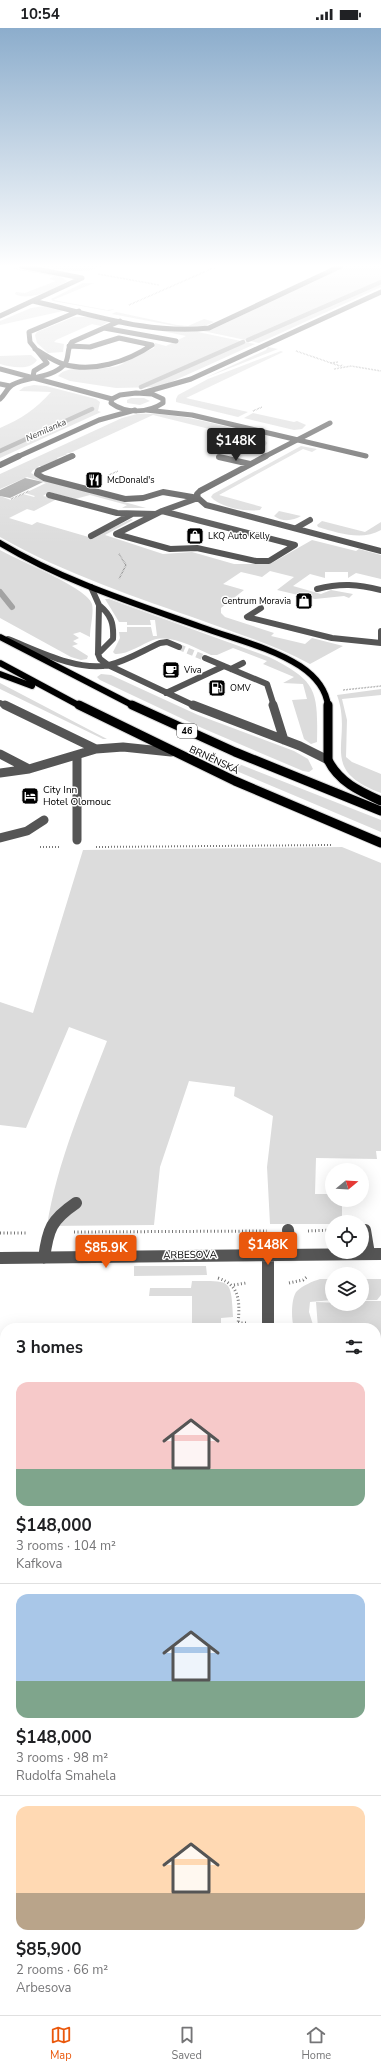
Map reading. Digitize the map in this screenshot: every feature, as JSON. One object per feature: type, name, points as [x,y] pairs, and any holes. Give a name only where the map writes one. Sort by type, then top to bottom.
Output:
[{"type":"main road","points":[[0,544],[14,552],[91,587],[277,655],[298,665],[313,676],[325,692],[328,712],[328,760],[335,772],[346,782],[381,802]]},
{"type":"main road","name":"BRNĚNSKÁ","points":[[0,636],[80,680],[165,721],[273,768],[381,811]]},
{"type":"main road","name":"BRNĚNSKÁ","points":[[0,663],[62,697],[170,752],[269,797],[381,844]]},
{"type":"main road","points":[[0,674],[62,697]]},
{"type":"street","points":[[33,377],[34,371],[45,366],[47,363],[43,359]]},
{"type":"street","points":[[54,359],[64,365],[87,367],[109,365],[122,359]]},
{"type":"street","points":[[0,384],[10,386],[33,377],[47,374],[64,365],[67,359]]},
{"type":"street","points":[[112,391],[126,394],[142,393],[191,379],[235,359]]},
{"type":"street","points":[[0,369],[69,386],[112,402],[124,409],[192,415],[366,456]]},
{"type":"street","points":[[176,390],[191,379]]},
{"type":"street","points":[[0,399],[4,396],[10,386]]},
{"type":"street","points":[[69,386],[104,390]]},
{"type":"street","points":[[142,393],[154,395],[164,399],[192,415]]},
{"type":"street","points":[[99,420],[112,402],[126,394]]},
{"type":"street","points":[[146,410],[156,408],[164,399]]},
{"type":"street","points":[[0,465],[99,420],[135,410]]},
{"type":"street","points":[[198,498],[197,494],[200,491],[330,422]]},
{"type":"street","points":[[73,456],[38,471],[37,474],[44,478],[125,499],[143,498],[162,492],[198,498],[206,505],[381,551]]},
{"type":"street","points":[[219,457],[250,464]]},
{"type":"street","points":[[49,495],[117,513],[133,514],[158,512],[205,521],[295,545],[269,561],[256,562],[197,548],[170,549],[116,534],[158,512],[198,498]]},
{"type":"street","points":[[91,536],[133,514]]},
{"type":"street","points":[[296,528],[310,520]]},
{"type":"street","points":[[373,549],[381,543]]},
{"type":"street","points":[[317,589],[337,583],[345,583],[381,590]]},
{"type":"street","points":[[91,587],[99,604],[110,614],[114,627],[113,639],[98,654]]},
{"type":"street","points":[[99,604],[98,654],[100,659],[108,665],[207,712],[284,740],[328,760]]},
{"type":"street","points":[[261,608],[247,617],[332,638],[381,644]]},
{"type":"street","points":[[381,631],[381,639]]},
{"type":"street","points":[[0,636],[75,664],[108,665],[160,643],[167,642],[180,647]]},
{"type":"street","points":[[205,658],[267,684],[284,740]]},
{"type":"street","points":[[166,693],[243,663]]},
{"type":"street","points":[[0,703],[96,749]]},
{"type":"street","points":[[0,772],[29,769],[96,749],[123,747],[170,752]]},
{"type":"street","points":[[0,754],[29,769]]},
{"type":"street","points":[[76,840],[77,754]]},
{"type":"street","points":[[0,838],[26,830],[44,820]]},
{"type":"street","points":[[44,1258],[48,1232],[63,1212],[76,1203]]},
{"type":"street","points":[[288,1230],[291,1254]]},
{"type":"street","points":[[369,1238],[375,1254]]},
{"type":"street","points":[[268,1254],[268,1323]]},
{"type":"street","name":"ARBESOVA","points":[[0,1258],[375,1254]]},
{"type":"path","points":[[316,359],[340,366],[358,366],[381,371]]},
{"type":"path","points":[[326,363],[338,362]]},
{"type":"path","points":[[334,369],[343,364]]},
{"type":"path","points":[[108,476],[118,471]]},
{"type":"path","points":[[11,499],[24,493]]},
{"type":"path","points":[[106,593],[116,583],[126,565],[118,548],[126,537]]},
{"type":"path","points":[[325,692],[381,686]]},
{"type":"path","points":[[94,847],[338,845]]},
{"type":"path","points":[[39,847],[63,847]]},
{"type":"path","points":[[0,1233],[288,1230]]},
{"type":"path","points":[[305,1231],[325,1230]]},
{"type":"path","points":[[286,1283],[303,1280],[309,1276]]},
{"type":"path","points":[[215,1278],[224,1280],[234,1285],[246,1283]]},
{"type":"path","points":[[234,1285],[238,1293],[238,1323]]},
{"type":"shaded area","points":[[0,359],[35,359],[37,360],[30,366],[25,367],[0,364]]},
{"type":"shaded area","points":[[129,359],[222,359],[160,387],[116,388],[70,381],[58,376],[63,372],[70,370],[108,368],[124,363],[122,362]]},
{"type":"shaded area","points":[[247,359],[254,359],[205,378]]},
{"type":"shaded area","points":[[261,359],[269,359],[186,398],[248,412],[238,417],[176,402],[178,395],[208,379]]},
{"type":"shaded area","points":[[34,385],[46,386],[96,399],[100,402],[98,411],[101,412],[0,458],[0,428],[28,413],[40,404],[51,392],[19,391],[24,387]]},
{"type":"shaded area","points":[[131,398],[144,398],[150,401],[140,405],[127,403],[127,400]]},
{"type":"shaded area","points":[[253,413],[294,422],[297,421],[306,425],[302,429],[294,430],[244,418]]},
{"type":"shaded area","points":[[137,414],[168,415],[214,423],[259,435],[257,437],[264,439],[267,443],[264,448],[253,445],[258,441],[153,415],[57,458],[58,459],[39,466],[38,467],[40,467],[33,470],[31,473],[48,481],[146,508],[122,508],[127,505],[90,495],[75,499],[49,492],[43,496],[57,499],[34,511],[27,509],[9,518],[32,525],[37,522],[92,538],[131,519],[133,520],[105,535],[163,554],[192,552],[234,564],[270,564],[312,540],[356,551],[359,549],[381,555],[381,579],[356,573],[348,578],[348,572],[325,572],[325,578],[310,574],[293,586],[321,594],[331,590],[353,594],[349,598],[344,596],[315,599],[277,590],[294,577],[270,571],[262,577],[241,572],[223,584],[244,590],[221,608],[221,613],[225,617],[274,633],[271,636],[305,644],[312,638],[343,646],[310,664],[259,641],[75,574],[0,537],[0,496],[11,500],[23,494],[34,497],[35,496],[25,493],[46,483],[27,477],[0,489],[0,474],[122,418]]},
{"type":"shaded area","points":[[301,446],[317,449],[312,452],[303,449],[219,495],[262,507],[260,510],[234,508],[221,504],[211,497],[213,494]]},
{"type":"shaded area","points":[[25,478],[43,482],[10,498],[0,496],[0,490]]},
{"type":"shaded area","points":[[279,511],[301,516],[291,520],[284,520],[274,516]]},
{"type":"shaded area","points":[[322,521],[365,532],[381,522],[381,530],[366,535],[350,535],[318,527],[317,525]]},
{"type":"shaded area","points":[[0,550],[66,583],[88,597],[92,604],[90,637],[80,632],[73,634],[79,638],[73,641],[78,644],[72,646],[88,656],[87,659],[81,660],[71,657],[0,618]]},
{"type":"shaded area","points":[[105,599],[109,599],[269,657],[297,673],[306,681],[315,699],[317,710],[317,742],[311,744],[304,739],[292,700],[307,699],[303,684],[283,683],[294,677],[263,664],[267,661],[233,648],[217,655],[211,655],[175,640],[168,639],[153,640],[124,653],[115,654],[113,652],[120,638],[119,632],[127,632],[127,627],[151,627],[153,636],[157,636],[155,620],[150,620],[151,625],[127,625],[127,622],[119,622]]},
{"type":"shaded area","points":[[101,674],[111,675],[198,715],[294,751],[308,759],[313,769],[309,772],[303,771],[202,728],[100,680],[97,677]]},
{"type":"shaded area","points":[[0,683],[107,739],[103,739],[0,689]]},
{"type":"shaded area","points":[[381,689],[381,695],[342,699],[347,720],[346,757],[352,762],[381,774],[381,793],[361,784],[349,774],[343,764],[341,752],[341,711],[337,695]]},
{"type":"shaded area","points":[[239,764],[381,820],[381,832],[227,767]]},
{"type":"shaded area","points":[[342,847],[381,863],[381,1151],[376,1151],[377,1159],[316,1158],[315,1194],[325,1194],[325,1207],[342,1207],[342,1215],[325,1215],[325,1224],[270,1224],[267,1167],[273,1116],[234,1096],[235,1087],[189,1081],[160,1167],[154,1225],[47,1226],[57,1179],[64,1155],[107,1041],[69,1027],[26,1128],[0,1125],[0,1002],[33,1013],[83,850]]},
{"type":"shaded area","points":[[134,1266],[206,1266],[207,1275],[134,1276]]},
{"type":"shaded area","points":[[325,1279],[325,1301],[310,1302],[309,1312],[312,1323],[293,1323],[292,1309],[295,1294],[311,1282]]},
{"type":"shaded area","points":[[369,1279],[381,1279],[381,1295],[377,1300],[369,1300]]},
{"type":"shaded area","points":[[192,1281],[215,1281],[226,1284],[231,1295],[233,1317],[221,1318],[221,1323],[192,1323],[192,1296],[149,1296],[150,1288],[191,1288]]},
{"type":"shaded area","points":[[369,1301],[381,1301],[381,1323],[318,1323],[316,1302],[325,1302],[325,1311],[369,1311]]},
{"type":"waterway","name":"Nemilanka","points":[[141,387],[205,359]]},
{"type":"waterway","name":"Nemilanka","points":[[0,451],[92,409]]},
{"type":"waterway","points":[[0,592],[12,607]]},
{"type":"tunnel","points":[[179,647],[205,658]]},
{"type":"place","name":"McDonald's","points":[[94,480]]},
{"type":"place","name":"LKQ Auto Kelly","points":[[195,536]]},
{"type":"place","name":"Centrum Moravia","points":[[304,601]]},
{"type":"place","name":"Viva","points":[[171,670]]},
{"type":"place","name":"OMV","points":[[217,688]]},
{"type":"place","name":"City Inn Hotel Olomouc","points":[[30,796]]}]
